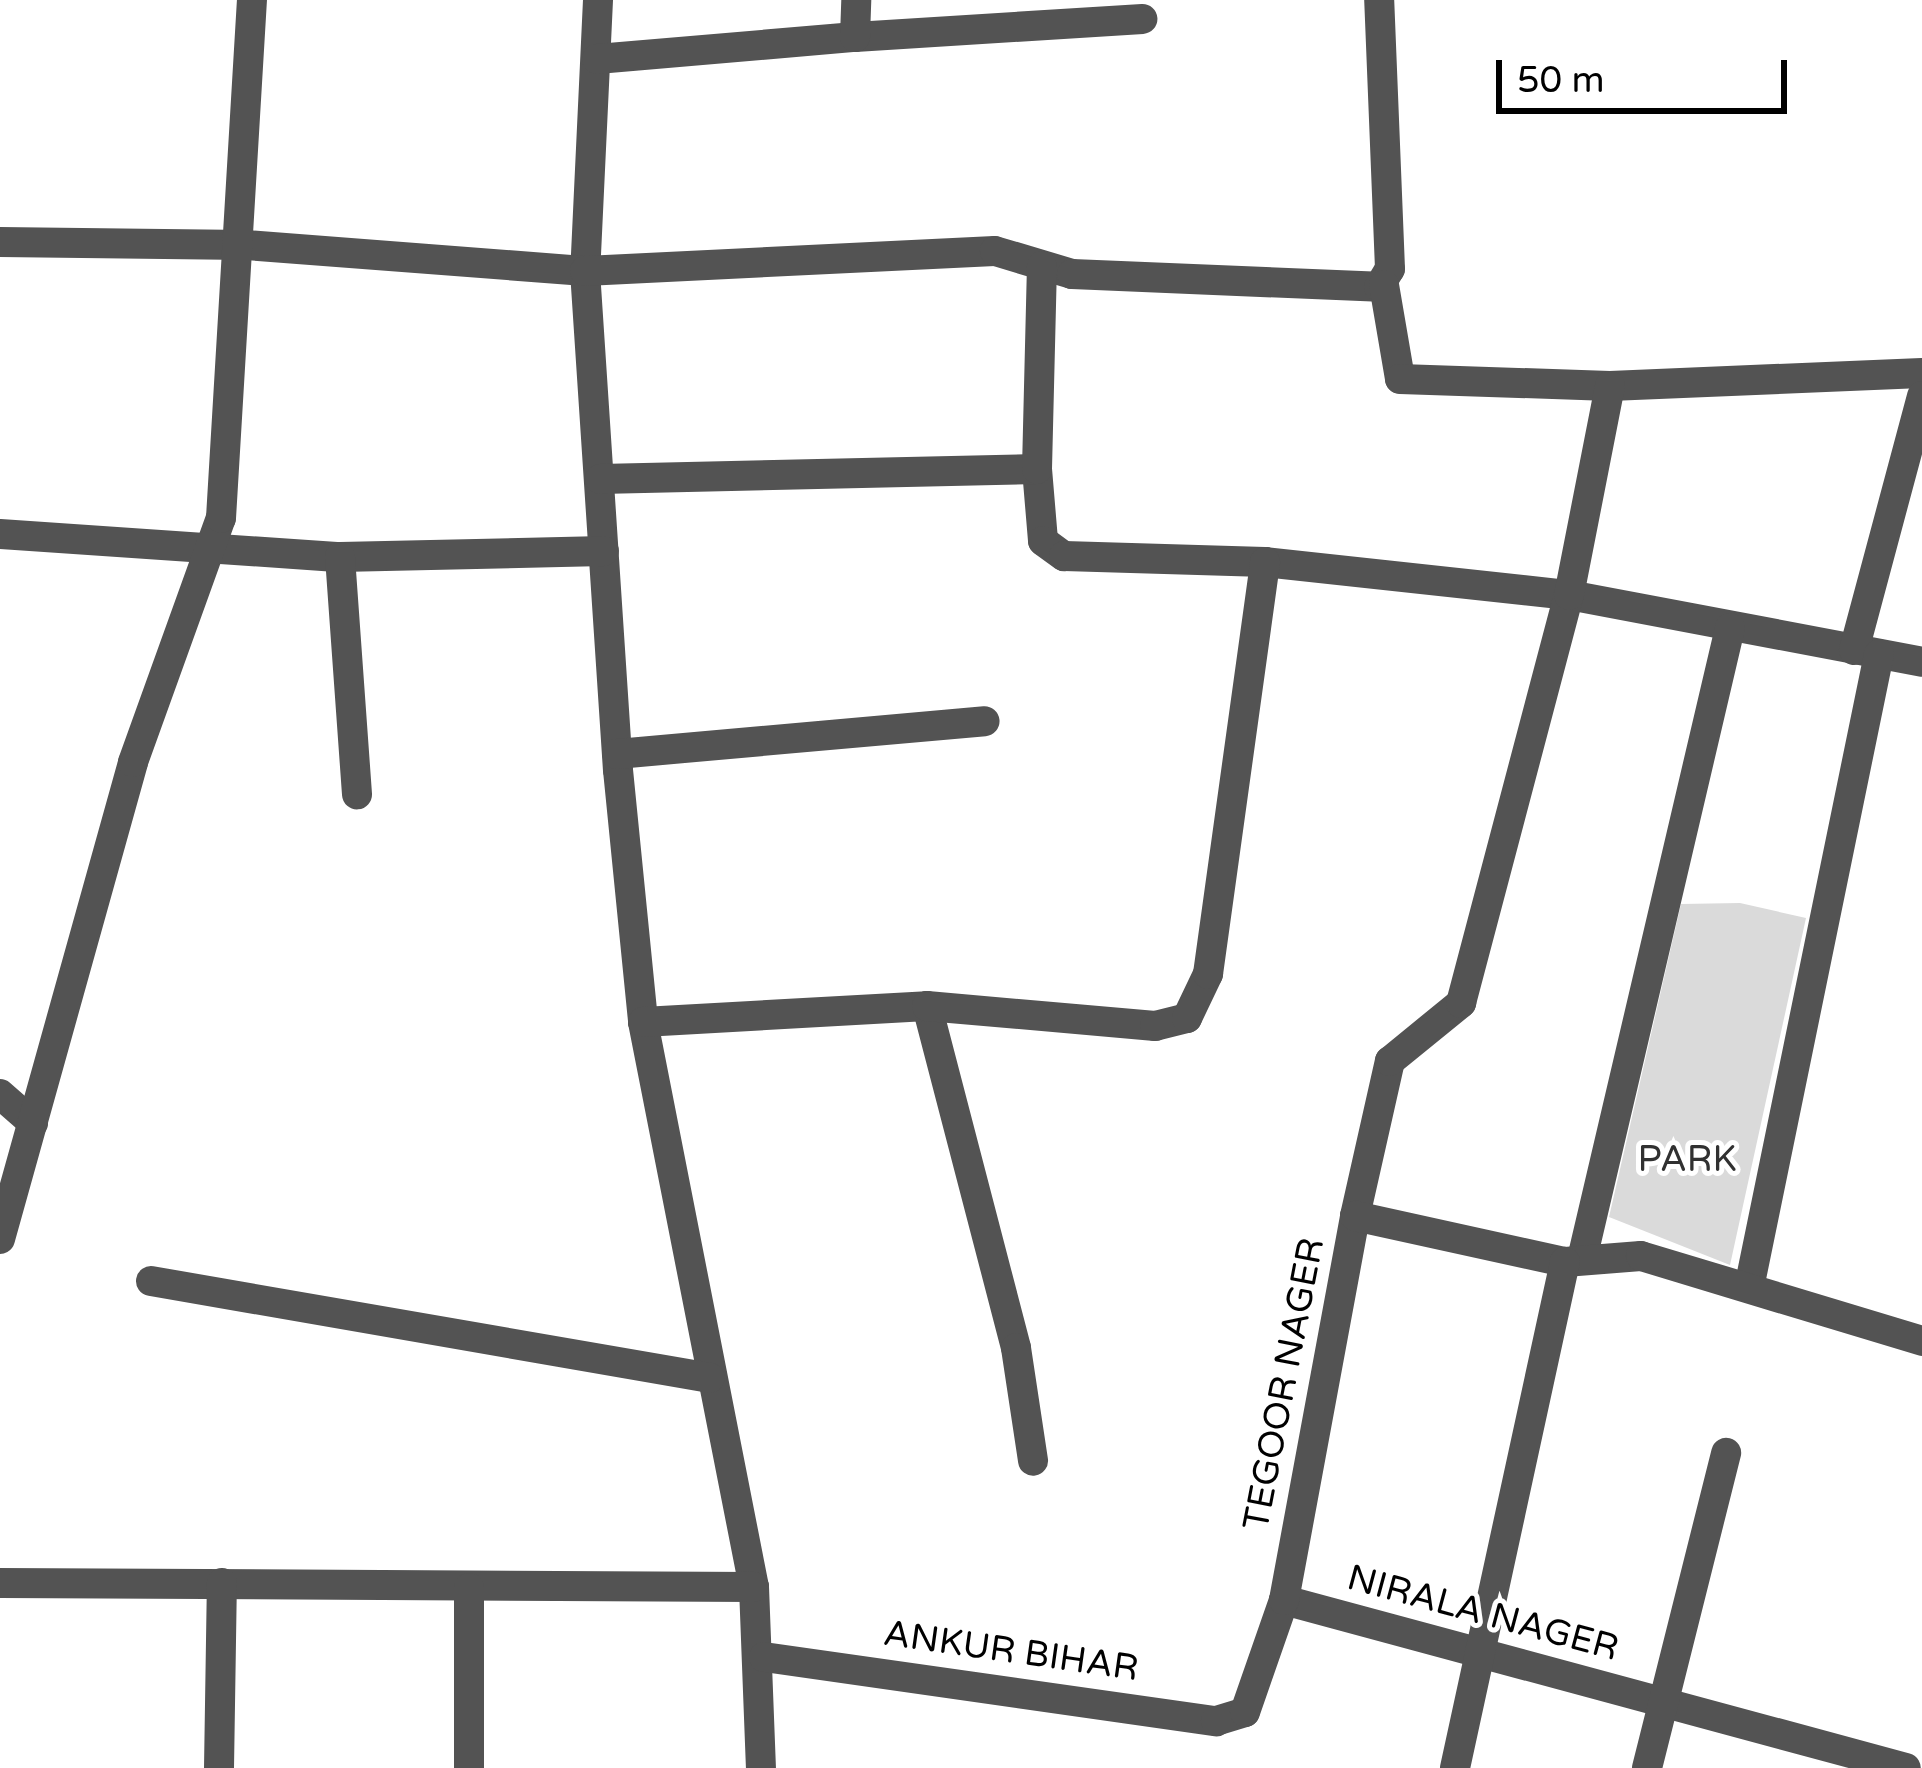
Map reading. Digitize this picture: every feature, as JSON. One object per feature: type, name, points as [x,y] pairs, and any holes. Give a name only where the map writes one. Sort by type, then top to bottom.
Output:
[{"type":"street","points":[[0,1239],[133,762],[212,550],[246,245],[252,0]]},
{"type":"street","points":[[598,0],[585,271],[617,754],[643,1022],[764,1657],[761,1768]]},
{"type":"street","points":[[855,37],[856,0]]},
{"type":"street","points":[[1379,0],[1384,284],[1400,380],[1610,386],[1922,373]]},
{"type":"street","points":[[598,59],[1142,19]]},
{"type":"street","points":[[0,242],[246,245],[585,271],[995,251],[1042,266],[1384,284]]},
{"type":"street","points":[[1042,266],[1037,469],[1042,537],[1056,554],[1265,562],[1569,595],[1922,662]]},
{"type":"street","points":[[1355,1216],[1390,1060],[1461,1003],[1569,595],[1610,386]]},
{"type":"street","points":[[1749,1288],[1866,652],[1922,396]]},
{"type":"street","points":[[600,479],[1037,469]]},
{"type":"street","points":[[1,538],[340,557],[604,551]]},
{"type":"street","points":[[340,557],[357,794]]},
{"type":"street","points":[[643,1022],[927,1006],[1155,1026],[1200,1004],[1265,562]]},
{"type":"street","points":[[1456,1768],[1573,1261],[1730,628]]},
{"type":"street","points":[[617,754],[986,721]]},
{"type":"street","points":[[927,1006],[1016,1348],[1034,1461]]},
{"type":"street","points":[[0,1094],[34,1123]]},
{"type":"street","name":"TEGOOR NAGER","points":[[1245,1712],[1284,1600],[1355,1216],[1573,1261],[1641,1256],[1922,1341]]},
{"type":"street","points":[[151,1281],[710,1378]]},
{"type":"street","points":[[1647,1768],[1726,1453]]},
{"type":"street","points":[[0,1583],[754,1587]]},
{"type":"street","points":[[218,1768],[222,1583]]},
{"type":"street","points":[[469,1588],[470,1768]]},
{"type":"street","name":"NIRALA NAGER","points":[[1284,1600],[1485,1650],[1858,1762],[1906,1768]]},
{"type":"street","name":"ANKUR BIHAR","points":[[764,1657],[1216,1721],[1245,1712]]},
{"type":"green space","name":"PARK","points":[[1740,903],[1806,918],[1730,1265],[1609,1217],[1681,904]]}]
